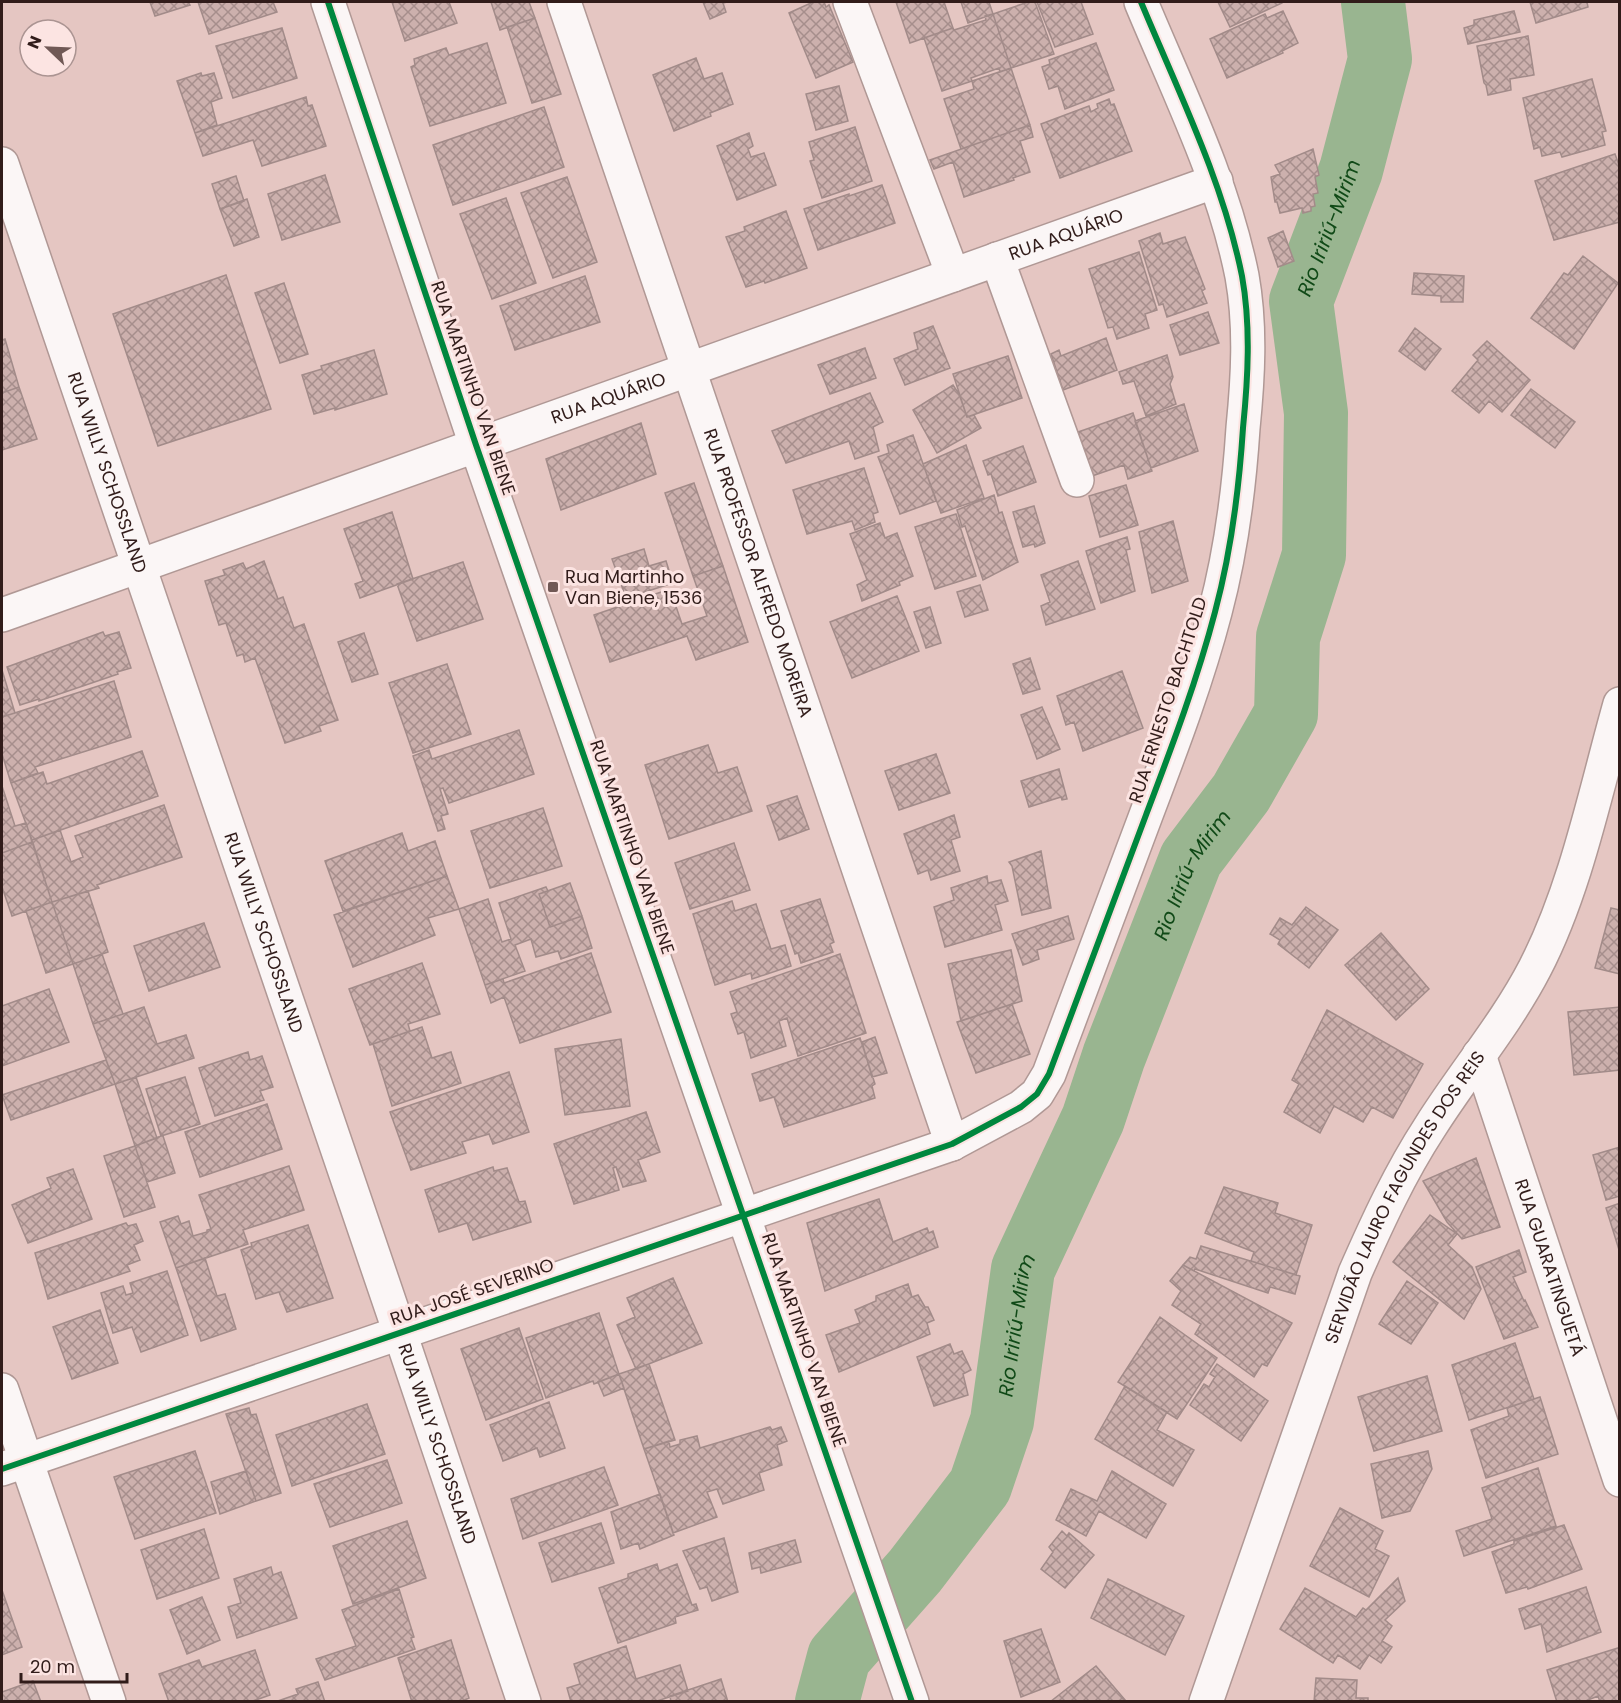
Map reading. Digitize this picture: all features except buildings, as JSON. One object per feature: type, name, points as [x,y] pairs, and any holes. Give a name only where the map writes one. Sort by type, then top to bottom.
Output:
[{"type":"street","name":"RUA MARTINHO VAN BIENE","points":[[327,2],[476,446],[912,1701]]},
{"type":"street","name":"RUA PROFESSOR ALFREDO MOREIRA","points":[[564,2],[952,1144]]},
{"type":"street","points":[[850,2],[953,275]]},
{"type":"street","name":"RUA ERNESTO BACHTOLD","points":[[952,1144],[1021,1107],[1037,1094],[1049,1074],[1194,683],[1215,612],[1229,548],[1240,469],[1247,385],[1248,333],[1240,269],[1234,239],[1216,181],[1141,2]]},
{"type":"street","name":"RUA WILLY SCHOSSLAND","points":[[2,164],[524,1701]]},
{"type":"street","name":"RUA AQUÁRIO","points":[[2,615],[1216,181]]},
{"type":"street","points":[[997,259],[1077,480]]},
{"type":"street","name":"SERVIDÃO LAURO FAGUNDES DOS REIS","points":[[1206,1701],[1355,1273],[1382,1212],[1406,1167],[1430,1127],[1511,1009],[1535,968],[1554,926],[1572,875],[1620,704]]},
{"type":"street","name":"RUA GUARATINGUETÁ","points":[[1479,1055],[1620,1480]]},
{"type":"street","name":"RUA JOSÉ SEVERINO","points":[[13,1465],[952,1144]]},
{"type":"street","points":[[2,1390],[13,1465],[110,1701]]},
{"type":"waterway","name":"Rio Iririú-Mirim","points":[[827,1702],[839,1657],[915,1571],[980,1486],[1002,1421],[1023,1269],[1093,1119],[1114,1056],[1191,859],[1241,793],[1286,714],[1288,637],[1314,555],[1316,413],[1301,301],[1351,170],[1380,59],[1373,2]]},
{"type":"cycle path","points":[[328,2],[476,445],[912,1702]]},
{"type":"cycle path","points":[[2,1469],[952,1144],[1021,1107],[1037,1094],[1049,1074],[1192,689],[1221,589],[1234,521],[1239,474],[1248,352],[1247,314],[1242,276],[1234,241],[1211,171],[1141,2]]},
{"type":"place","name":"Rua Martinho Van Biene, 1536","points":[[553,587]]}]
